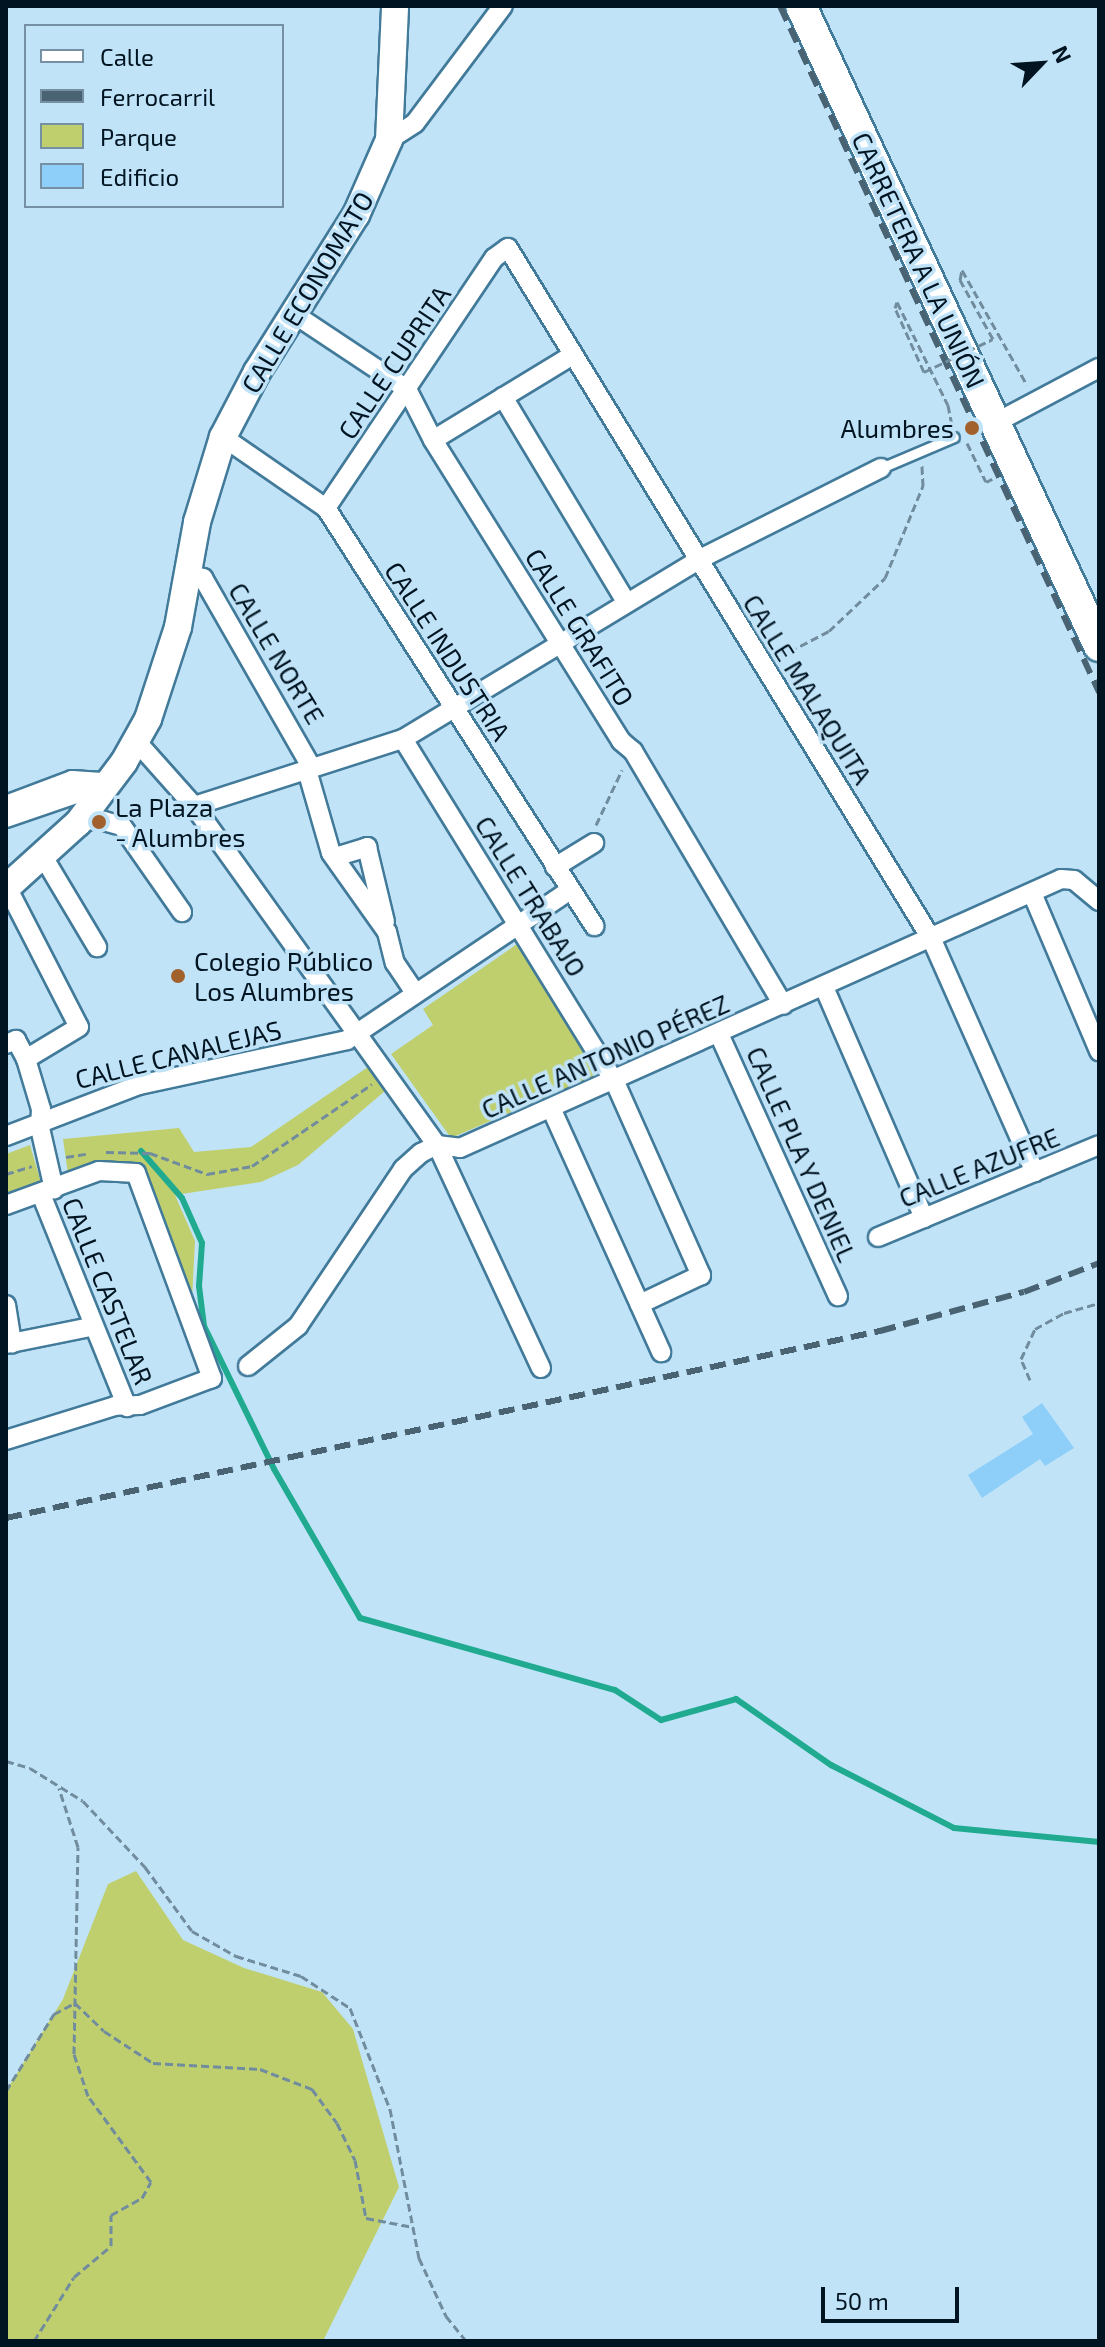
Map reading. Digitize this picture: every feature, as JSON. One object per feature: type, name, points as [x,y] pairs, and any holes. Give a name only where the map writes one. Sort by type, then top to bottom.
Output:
[{"type":"main road","name":"CARRETERA A LA UNIÓN","points":[[801,6],[1099,646]]},
{"type":"street","name":"CALLE ECONOMATO","points":[[6,888],[44,858],[78,823],[137,742],[159,690],[188,574],[197,522],[223,437],[257,372],[356,215],[389,140],[395,6]]},
{"type":"street","points":[[389,140],[415,123],[503,6]]},
{"type":"street","name":"CALLE MALAQUITA","points":[[508,248],[932,940],[1035,1172]]},
{"type":"street","name":"CALLE CUPRITA","points":[[326,508],[494,258],[508,248]]},
{"type":"street","name":"CALLE GRAFITO","points":[[294,314],[407,389],[433,440],[621,741],[633,751],[783,1005]]},
{"type":"street","points":[[433,440],[573,355]]},
{"type":"street","points":[[995,423],[1099,368]]},
{"type":"street","points":[[503,397],[626,602]]},
{"type":"street","name":"CALLE INDUSTRIA","points":[[223,437],[326,508],[594,926]]},
{"type":"street","points":[[194,806],[403,739],[558,642],[698,560],[881,468]]},
{"type":"street","name":"CALLE NORTE","points":[[188,574],[203,578],[310,769],[335,857],[387,932]]},
{"type":"street","name":"CALLE TRABAJO","points":[[403,739],[614,1080],[701,1275],[640,1304]]},
{"type":"street","points":[[137,742],[194,806],[437,1145],[541,1368]]},
{"type":"street","points":[[6,784],[8,808],[72,780],[108,783]]},
{"type":"street","points":[[78,823],[97,819],[122,826],[182,912]]},
{"type":"street","points":[[555,867],[594,836]]},
{"type":"street","points":[[335,857],[367,847],[395,963],[415,993]]},
{"type":"street","points":[[44,858],[97,947]]},
{"type":"street","name":"CALLE ANTONIO PÉREZ","points":[[248,1366],[298,1326],[403,1169],[437,1145],[460,1148],[932,940],[1061,879],[1074,880],[1099,901]]},
{"type":"street","points":[[6,888],[79,1027],[26,1059],[16,1040],[6,1044]]},
{"type":"street","name":"CALLE CANALEJAS","points":[[6,1136],[41,1119],[139,1085],[357,1035],[570,890]]},
{"type":"street","points":[[1032,893],[1099,1051]]},
{"type":"street","points":[[824,987],[924,1218]]},
{"type":"street","name":"CALLE PLA Y DENIEL","points":[[719,1034],[838,1296]]},
{"type":"street","name":"CALLE CASTELAR","points":[[26,1059],[41,1119],[48,1192],[90,1327],[127,1407]]},
{"type":"street","points":[[551,1108],[661,1352]]},
{"type":"street","name":"CALLE AZUFRE","points":[[878,1237],[1099,1145]]},
{"type":"street","points":[[6,1205],[99,1171],[136,1173],[212,1378],[127,1407],[6,1440]]},
{"type":"street","points":[[6,1305],[9,1344],[90,1327]]},
{"type":"lane","points":[[881,468],[918,449],[954,437]]},
{"type":"path","points":[[992,479],[986,482],[965,437],[954,437],[948,405],[897,302],[895,308],[924,372],[993,339],[960,280],[962,270],[1035,402]]},
{"type":"path","points":[[778,658],[829,631],[885,578],[923,486],[918,449]]},
{"type":"path","points":[[594,836],[623,768]]},
{"type":"path","points":[[103,1152],[150,1153],[207,1174],[252,1166],[385,1075]]},
{"type":"path","points":[[6,1174],[46,1161],[89,1154]]},
{"type":"path","points":[[1030,1380],[1021,1359],[1035,1329],[1099,1303]]},
{"type":"path","points":[[6,1761],[30,1768],[83,1801],[145,1867],[192,1931],[236,1956],[301,1976],[350,2008],[390,2109],[419,2258],[446,2316],[466,2341]]},
{"type":"path","points":[[34,2341],[74,2277],[111,2246],[111,2215],[142,2198],[151,2182],[88,2096],[74,2054],[78,1847],[59,1786]]},
{"type":"path","points":[[6,2091],[54,2014],[75,2003]]},
{"type":"path","points":[[75,2003],[104,2031],[153,2063],[260,2069],[312,2089],[337,2123],[355,2160],[366,2218],[413,2227]]},
{"type":"green space","points":[[520,942],[597,1075],[451,1138],[391,1054],[433,1025],[423,1009]]},
{"type":"green space","points":[[368,1067],[385,1091],[298,1165],[261,1182],[175,1195],[195,1241],[192,1299],[139,1162],[68,1174],[63,1139],[179,1128],[194,1152],[251,1147]]},
{"type":"green space","points":[[30,1145],[42,1186],[6,1195],[6,1154]]},
{"type":"green space","points":[[136,1871],[183,1940],[244,1968],[322,1992],[353,2029],[399,2187],[323,2341],[6,2341],[6,2091],[63,1999],[108,1884]]},
{"type":"building","points":[[1042,1403],[1074,1448],[1045,1466],[1040,1459],[982,1498],[968,1475],[1033,1434],[1022,1417]]},
{"type":"waterway","points":[[141,1151],[182,1198],[202,1243],[199,1286],[204,1326],[274,1469],[360,1618],[615,1690],[661,1720],[736,1699],[831,1765],[954,1828],[1099,1842]]},
{"type":"railway","points":[[780,6],[1099,692]]},
{"type":"railway","points":[[6,1518],[880,1331],[1024,1292],[1099,1263]]},
{"type":"place","name":"Alumbres","points":[[972,428]]},
{"type":"place","name":"La Plaza - Alumbres","points":[[99,822]]},
{"type":"place","name":"Colegio Público Los Alumbres","points":[[178,976]]}]
